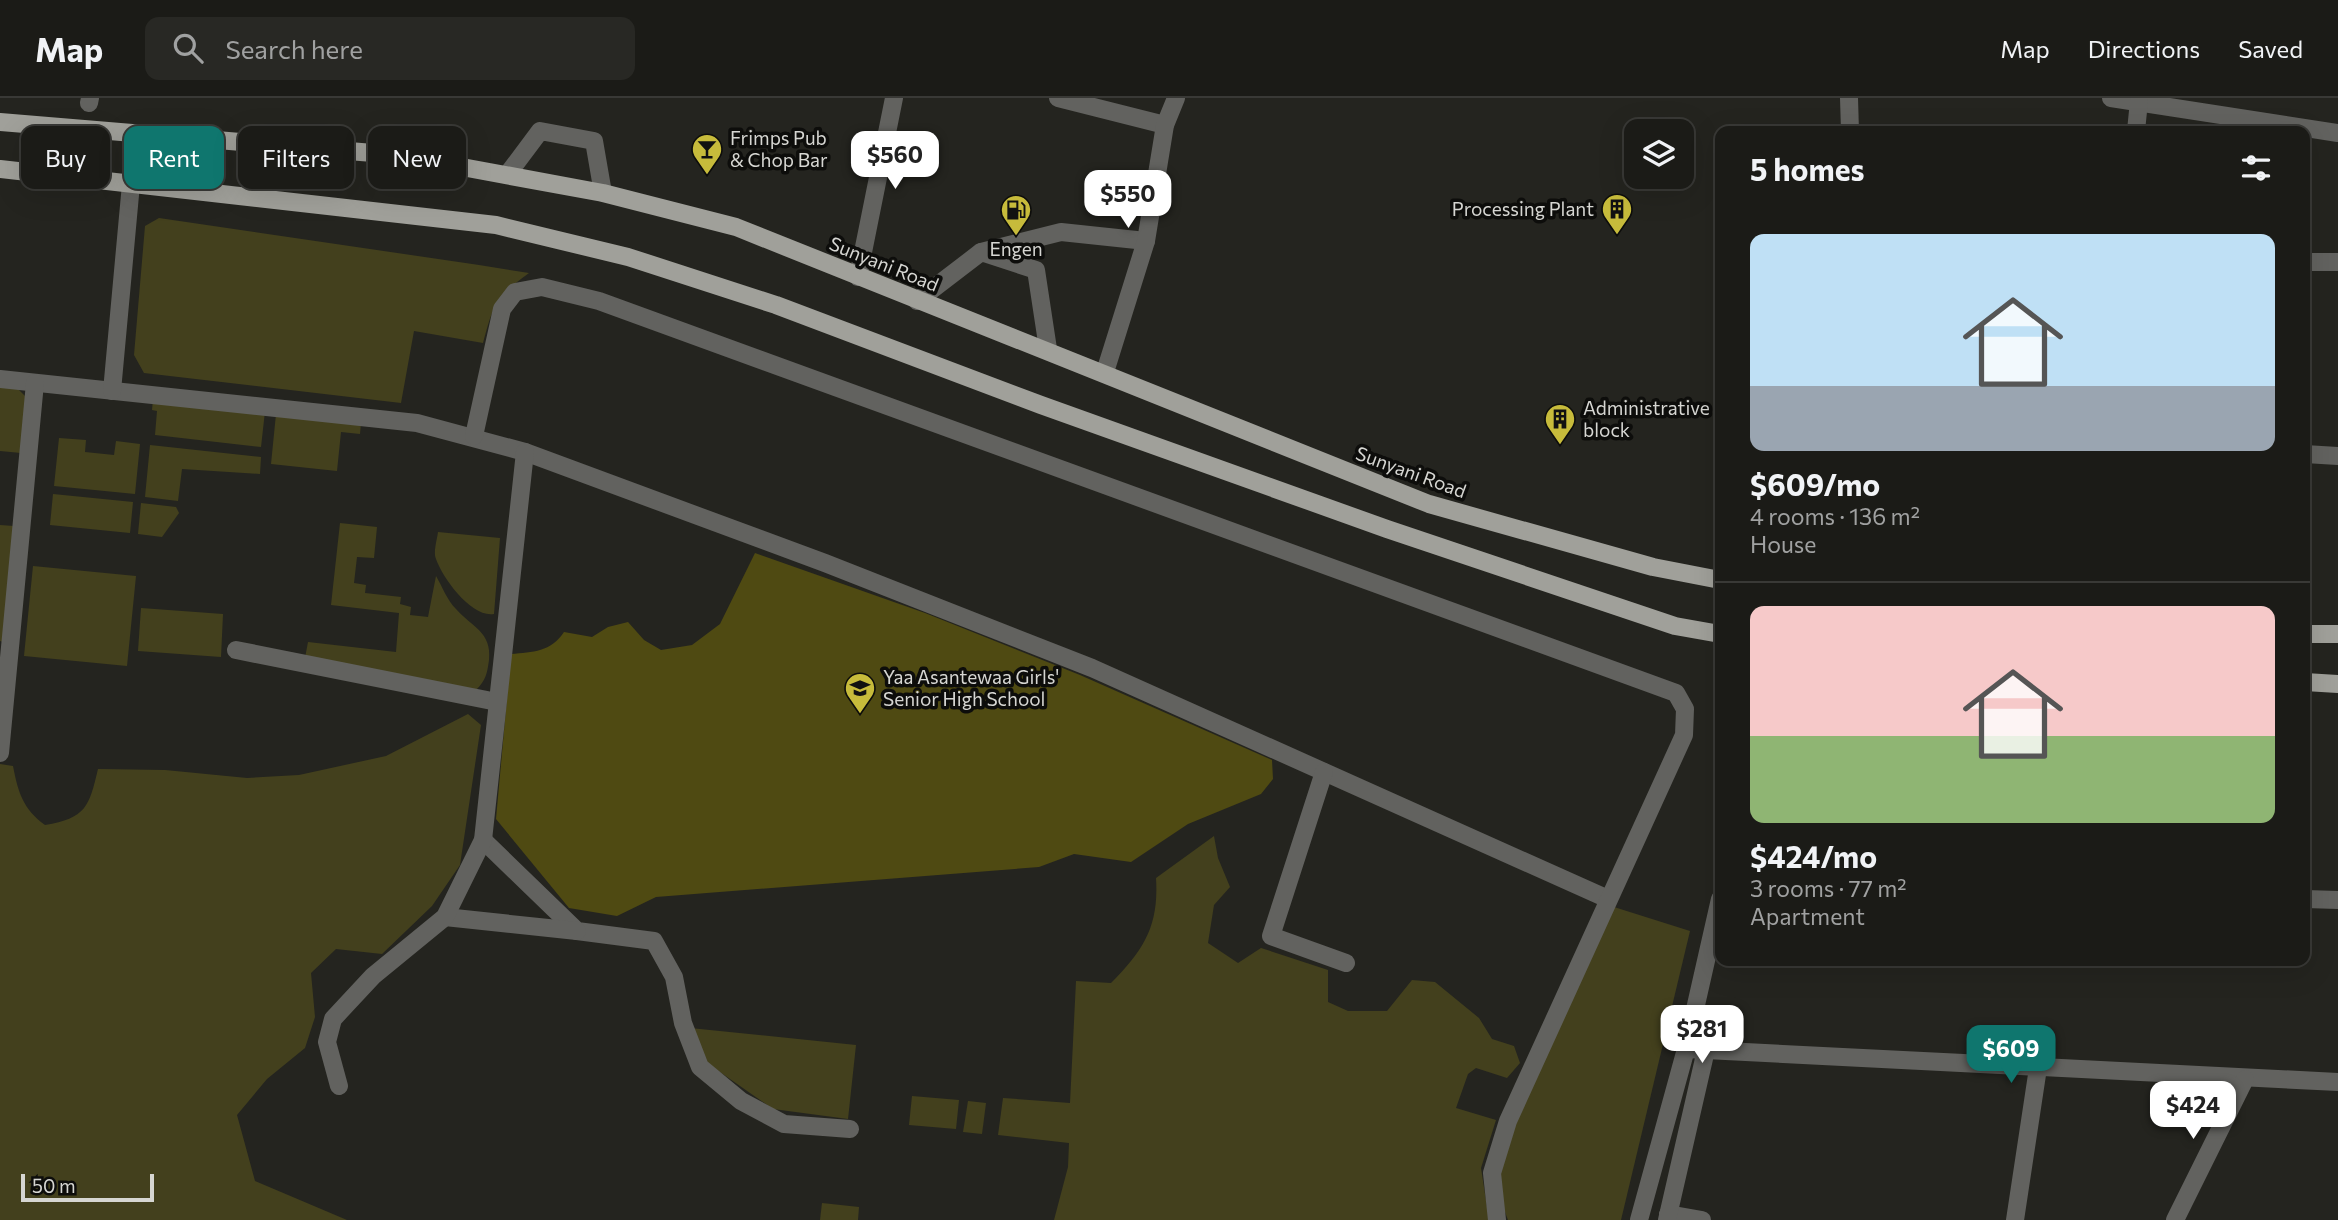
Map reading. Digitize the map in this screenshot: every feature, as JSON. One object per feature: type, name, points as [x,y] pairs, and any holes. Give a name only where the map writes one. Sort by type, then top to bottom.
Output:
[{"type":"main road","name":"Sunyani Road","points":[[0,122],[397,155],[603,193],[736,227],[917,301],[1048,349],[1429,504],[1653,567],[1715,579]]},
{"type":"main road","points":[[0,169],[124,183]]},
{"type":"main road","points":[[176,189],[496,225],[628,257],[776,305],[1041,405],[1387,528],[1675,626],[1715,633]]},
{"type":"main road","points":[[2310,634],[2338,634]]},
{"type":"main road","points":[[2310,682],[2338,684]]},
{"type":"street","points":[[858,277],[894,98]]},
{"type":"street","points":[[1058,98],[1165,125]]},
{"type":"street","points":[[1105,372],[1146,241],[1165,125],[1176,98]]},
{"type":"street","points":[[1849,98],[1850,126]]},
{"type":"street","points":[[2111,98],[2293,126]]},
{"type":"street","points":[[2137,126],[2140,102]]},
{"type":"street","points":[[2310,129],[2338,133]]},
{"type":"street","points":[[507,175],[540,131],[594,141],[603,193]]},
{"type":"street","points":[[112,391],[131,189]]},
{"type":"street","points":[[917,301],[981,252],[1061,232],[1146,241]]},
{"type":"street","points":[[981,252],[1036,271],[1048,349]]},
{"type":"street","points":[[2310,262],[2338,262]]},
{"type":"street","points":[[474,436],[502,309],[515,292],[542,287],[612,306],[1676,693],[1685,709],[1684,735],[1508,1121],[1492,1173],[1497,1220]]},
{"type":"street","points":[[0,379],[417,423],[474,436],[525,452],[838,568],[1092,668],[1608,899]]},
{"type":"street","points":[[0,753],[35,383]]},
{"type":"street","points":[[339,1086],[327,1042],[333,1019],[373,976],[445,917],[483,840],[525,452]]},
{"type":"street","points":[[2310,454],[2338,456]]},
{"type":"street","points":[[236,650],[497,702]]},
{"type":"street","points":[[1324,772],[1271,936],[1346,963]]},
{"type":"street","points":[[483,840],[577,931]]},
{"type":"street","points":[[2310,899],[2338,900]]},
{"type":"street","points":[[445,917],[654,942],[674,977],[683,1023],[700,1067],[741,1101],[783,1124],[850,1129]]},
{"type":"street","points":[[1639,1220],[1686,1049],[1715,921]]},
{"type":"street","points":[[1686,1049],[2338,1082]]},
{"type":"street","points":[[1702,1220],[1667,1217],[1706,1050]]},
{"type":"street","points":[[2015,1220],[2038,1068]]},
{"type":"street","points":[[2175,1220],[2245,1079]]},
{"type":"shaded area","points":[[159,218],[529,273],[497,302],[483,343],[414,331],[401,403],[144,373],[134,355],[145,226]]},
{"type":"shaded area","points":[[0,386],[17,388],[26,397],[21,453],[0,451]]},
{"type":"shaded area","points":[[153,399],[265,411],[261,447],[155,435],[157,411],[152,410]]},
{"type":"shaded area","points":[[276,414],[361,423],[360,434],[341,432],[337,471],[271,464]]},
{"type":"shaded area","points":[[59,438],[86,440],[85,452],[114,455],[116,441],[140,444],[135,494],[54,486]]},
{"type":"shaded area","points":[[150,445],[261,457],[260,474],[182,469],[178,501],[145,497]]},
{"type":"shaded area","points":[[53,494],[133,502],[130,533],[50,525]]},
{"type":"shaded area","points":[[141,503],[176,507],[179,513],[162,537],[138,534]]},
{"type":"shaded area","points":[[340,523],[377,527],[374,558],[357,557],[354,583],[366,585],[365,593],[401,597],[400,604],[411,607],[410,615],[428,617],[436,576],[453,605],[480,631],[487,643],[487,673],[476,690],[305,658],[308,642],[396,652],[399,613],[331,605]]},
{"type":"shaded area","points":[[0,525],[14,526],[3,642],[0,641]]},
{"type":"shaded area","points":[[438,532],[500,538],[494,614],[485,614],[468,604],[445,577],[435,556]]},
{"type":"shaded area","points":[[755,553],[925,613],[1080,675],[1272,760],[1273,779],[1261,794],[1188,824],[1131,862],[1074,854],[1039,867],[656,897],[617,916],[569,908],[496,819],[511,654],[547,647],[564,632],[592,637],[608,627],[628,622],[644,640],[661,650],[692,645],[720,624]]},
{"type":"shaded area","points":[[33,566],[136,576],[127,666],[24,656]]},
{"type":"shaded area","points":[[141,608],[223,614],[221,657],[138,651]]},
{"type":"shaded area","points":[[468,714],[481,725],[460,865],[432,906],[382,954],[336,949],[311,973],[315,1017],[305,1048],[267,1079],[237,1115],[255,1181],[347,1220],[0,1220],[0,764],[13,766],[23,799],[31,813],[45,825],[69,819],[84,809],[92,793],[98,769],[165,770],[247,778],[299,775],[386,756]]},
{"type":"shaded area","points":[[1214,836],[1218,858],[1230,887],[1214,905],[1208,943],[1238,963],[1261,948],[1328,970],[1328,1002],[1348,1011],[1387,1011],[1412,980],[1435,982],[1479,1018],[1492,1039],[1514,1046],[1520,1063],[1507,1078],[1476,1068],[1468,1074],[1456,1108],[1496,1120],[1481,1168],[1489,1220],[1054,1220],[1068,1167],[1069,1143],[998,1135],[1003,1098],[1070,1103],[1076,981],[1111,983],[1123,971],[1141,948],[1152,924],[1156,878]]},
{"type":"shaded area","points":[[1614,907],[1690,931],[1621,1220],[1508,1220],[1498,1193],[1500,1155]]},
{"type":"shaded area","points":[[690,1028],[856,1045],[848,1119],[773,1109],[707,1063]]},
{"type":"shaded area","points":[[912,1096],[959,1100],[956,1129],[909,1125]]},
{"type":"shaded area","points":[[968,1101],[986,1103],[982,1134],[963,1132]]},
{"type":"shaded area","points":[[822,1203],[859,1207],[858,1220],[820,1220]]},
{"type":"place","name":"Frimps Pub & Chop Bar","points":[[707,176]]},
{"type":"place","name":"Processing Plant","points":[[1617,236]]},
{"type":"place","name":"Engen","points":[[1016,237]]},
{"type":"place","name":"Administrative block","points":[[1560,446]]},
{"type":"place","name":"Yaa Asantewaa Girls' Senior High School","points":[[860,715]]}]
